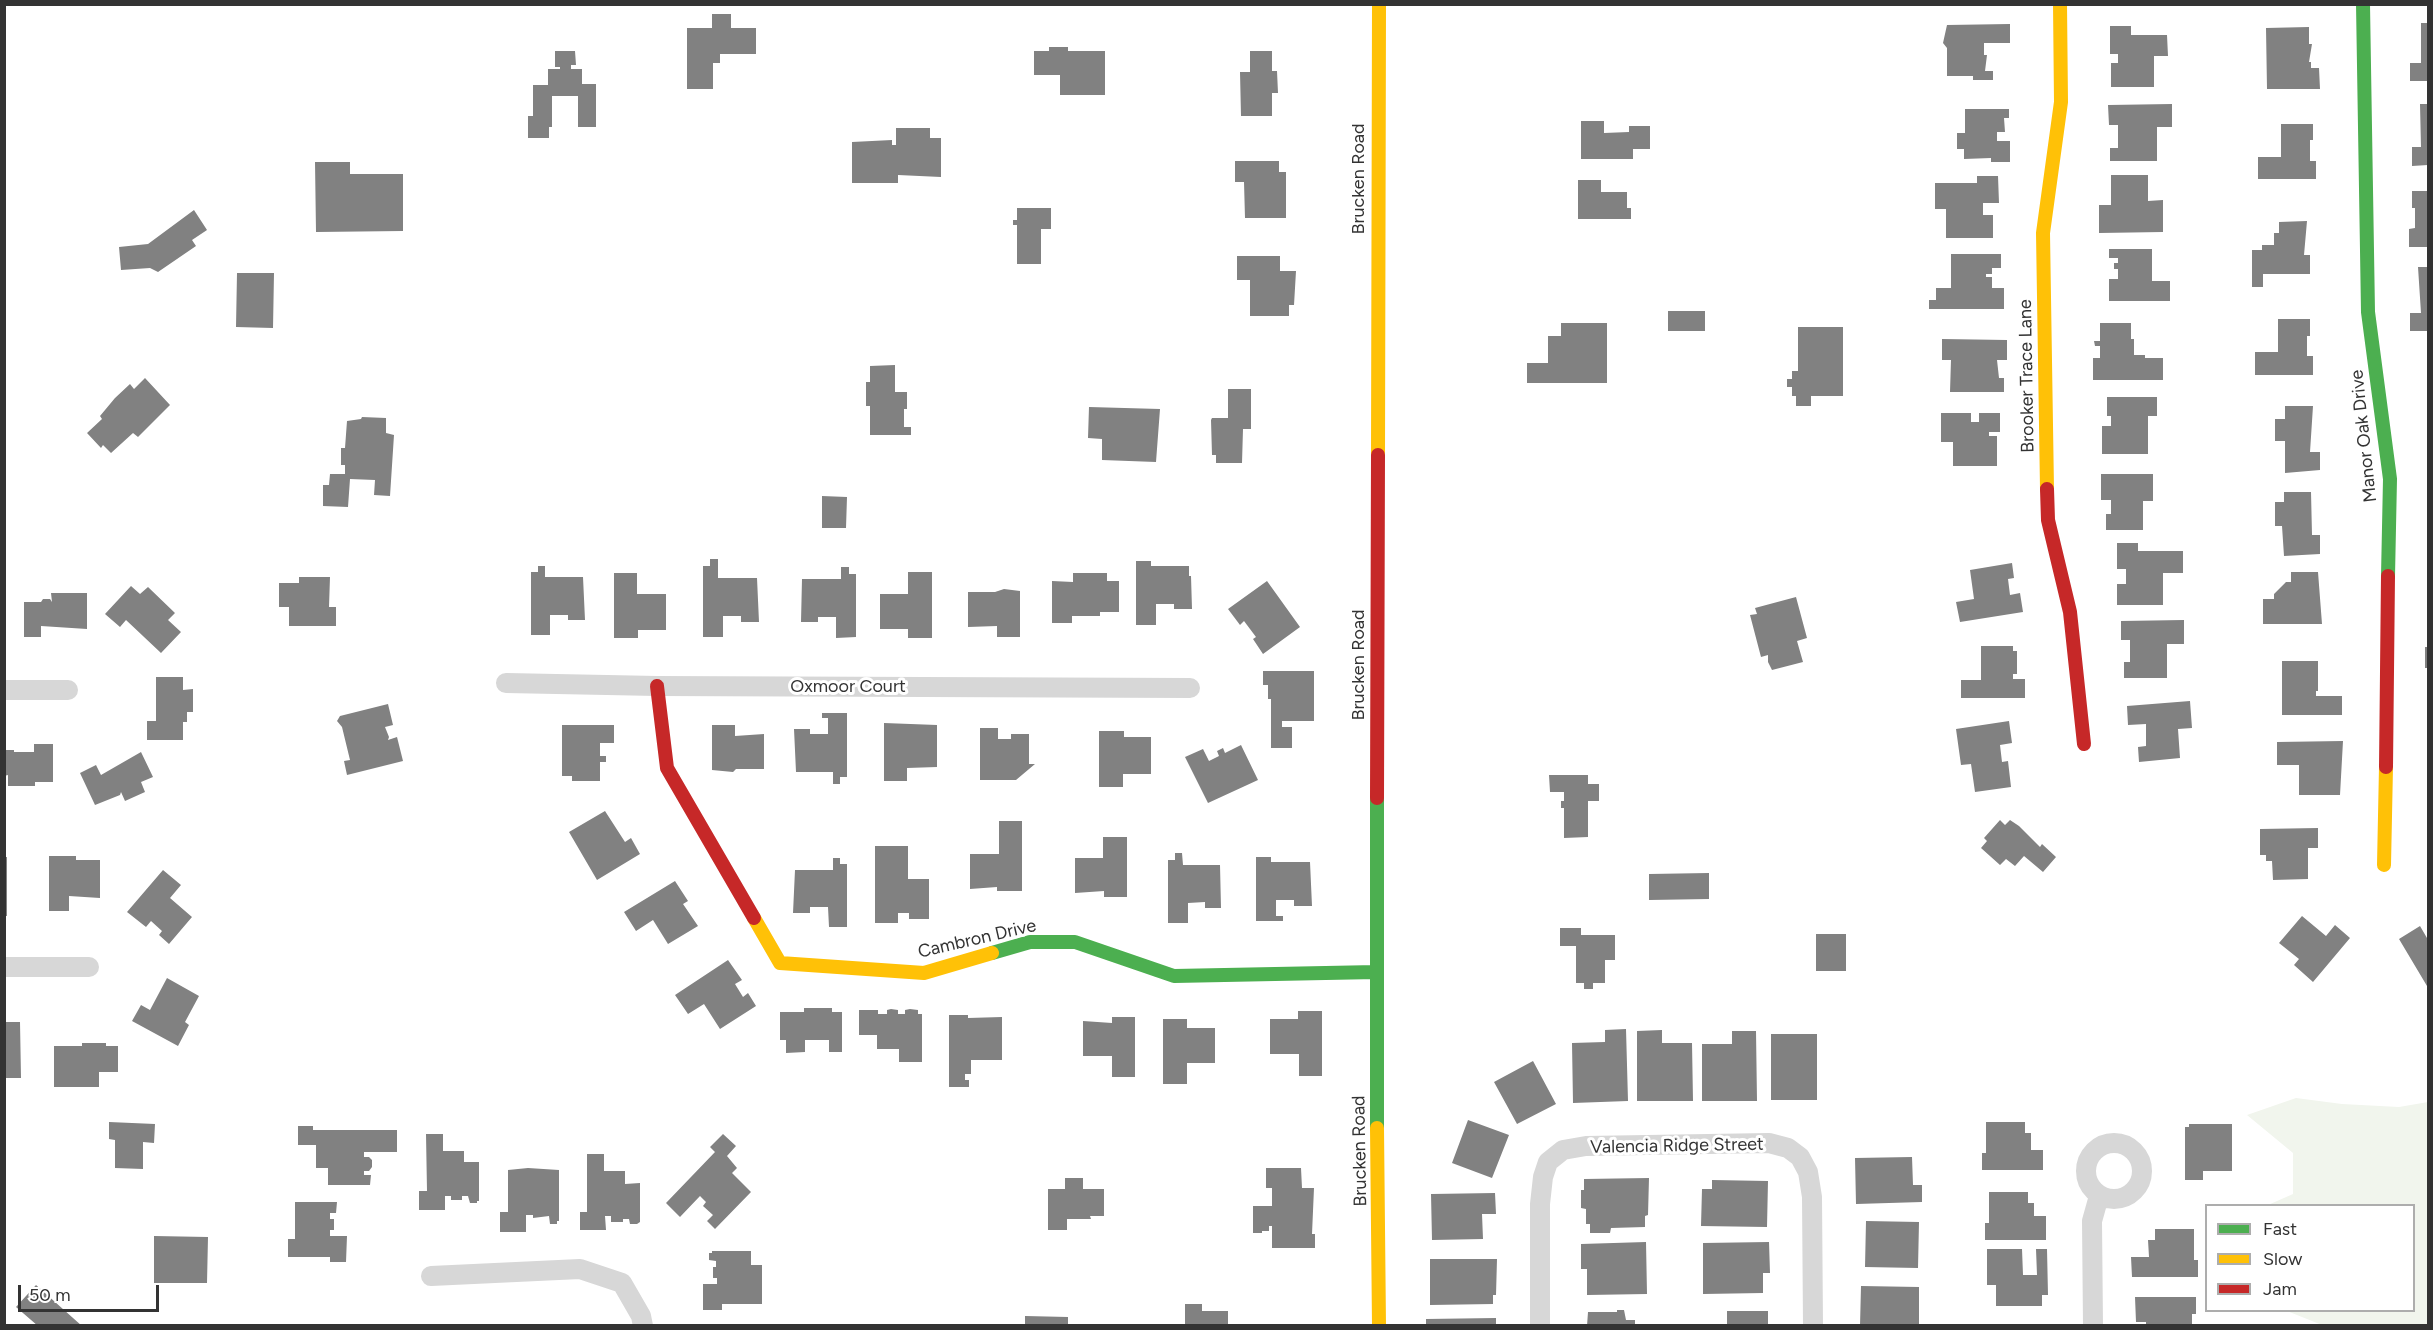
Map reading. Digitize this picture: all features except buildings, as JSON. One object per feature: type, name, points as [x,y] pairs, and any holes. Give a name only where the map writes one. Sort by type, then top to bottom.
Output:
[{"type":"street","name":"Brucken Road","points":[[1378,4],[1376,972],[1379,1326]]},
{"type":"street","name":"Brooker Trace Lane","points":[[2060,4],[2061,102],[2043,233],[2048,520],[2070,612],[2084,744]]},
{"type":"street","name":"Manor Oak Drive","points":[[2362,4],[2368,312],[2390,479],[2384,865]]},
{"type":"street","name":"Oxmoor Court","points":[[506,683],[657,686],[1190,688]]},
{"type":"street","name":"Cambron Drive","points":[[657,686],[667,768],[780,963],[924,973],[1030,942],[1075,942],[1174,976],[1376,972]]},
{"type":"street","points":[[4,690],[68,690]]},
{"type":"street","points":[[4,967],[89,967]]},
{"type":"street","name":"Valencia Ridge Street","points":[[1540,1326],[1540,1204],[1543,1177],[1548,1162],[1563,1150],[1586,1146],[1769,1143],[1788,1148],[1800,1157],[1809,1172],[1812,1197],[1813,1326]]},
{"type":"street","points":[[2093,1326],[2092,1221],[2099,1196]]},
{"type":"street","points":[[431,1276],[580,1269],[622,1283],[641,1317],[643,1326]]},
{"type":"shaded area","points":[[2296,1098],[2342,1104],[2399,1107],[2428,1102],[2428,1325],[2322,1325],[2290,1312],[2415,1312],[2415,1204],[2270,1204],[2293,1194],[2293,1153],[2247,1115]]},
{"type":"traffic: fast","points":[[2363,4],[2368,312],[2390,479],[2388,576]]},
{"type":"traffic: fast","points":[[1377,798],[1377,1128]]},
{"type":"traffic: fast","points":[[992,953],[1030,942],[1075,942],[1174,976],[1376,972]]},
{"type":"traffic: slow","points":[[1378,455],[1379,4]]},
{"type":"traffic: slow","points":[[2047,489],[2043,233],[2061,102],[2060,4]]},
{"type":"traffic: slow","points":[[2384,865],[2386,767]]},
{"type":"traffic: slow","points":[[754,918],[780,963],[924,973],[992,953]]},
{"type":"traffic: slow","points":[[1377,1128],[1379,1326]]},
{"type":"traffic: jam","points":[[1377,798],[1378,455]]},
{"type":"traffic: jam","points":[[2047,489],[2048,520],[2070,612],[2084,744]]},
{"type":"traffic: jam","points":[[2386,767],[2388,576]]},
{"type":"traffic: jam","points":[[657,686],[667,768],[754,918]]}]
